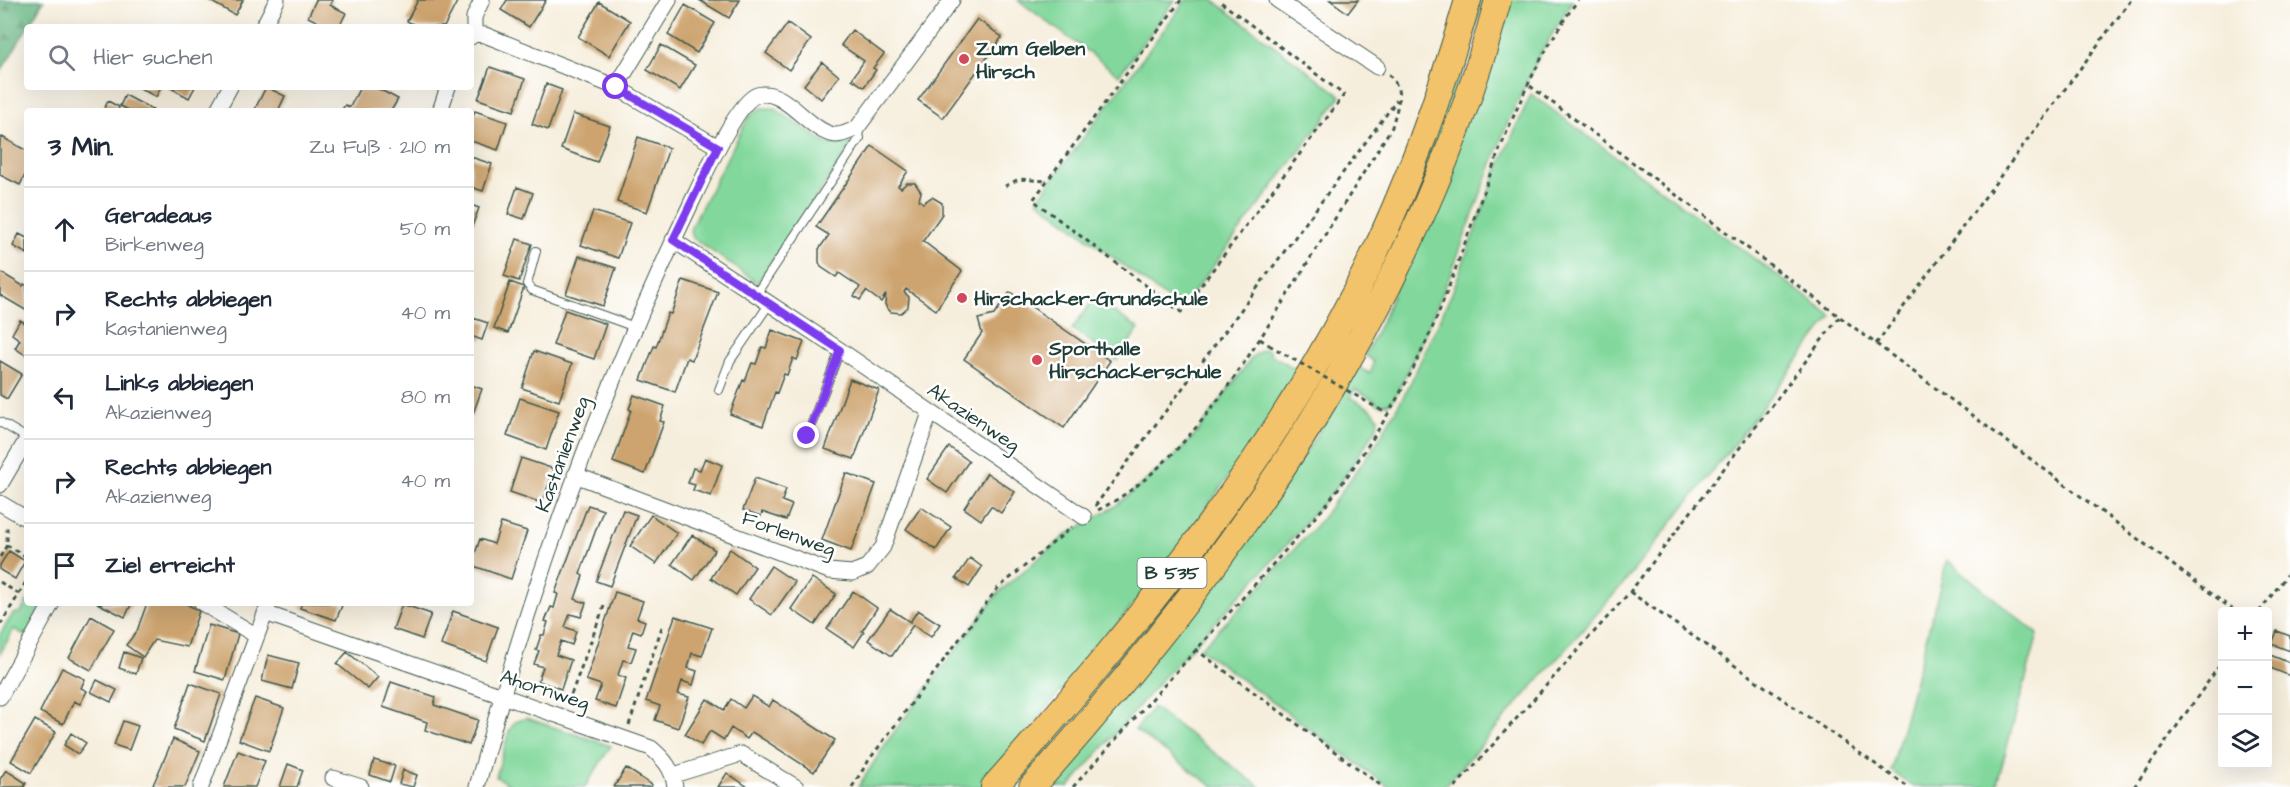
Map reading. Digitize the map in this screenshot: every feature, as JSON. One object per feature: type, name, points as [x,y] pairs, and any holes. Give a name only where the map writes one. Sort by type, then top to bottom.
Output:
[{"type":"highway","name":"B 535","points":[[994,787],[1087,681],[1200,536],[1250,466],[1300,389],[1356,290],[1399,199],[1439,96],[1468,0]]},
{"type":"highway","name":"B 535","points":[[1032,787],[1169,624],[1233,540],[1295,450],[1342,373],[1383,299],[1431,198],[1467,100],[1498,0]]},
{"type":"street","points":[[265,24],[277,0]]},
{"type":"street","points":[[473,24],[474,16],[482,0]]},
{"type":"street","points":[[616,87],[669,0]]},
{"type":"street","points":[[857,128],[952,0]]},
{"type":"street","points":[[1277,0],[1377,67]]},
{"type":"street","points":[[474,35],[485,35],[616,87],[718,147]]},
{"type":"street","points":[[219,108],[228,90]]},
{"type":"street","points":[[441,108],[447,90]]},
{"type":"street","name":"Kastanienweg","points":[[477,787],[501,696],[575,476],[610,383],[673,240],[718,147],[746,103],[758,94],[782,99],[824,132],[836,135],[857,128]]},
{"type":"street","name":"Akazienweg","points":[[673,240],[1086,516]]},
{"type":"street","name":"Forlenweg","points":[[575,476],[829,571],[852,573],[867,567],[883,547],[930,413]]},
{"type":"street","points":[[0,485],[24,444]]},
{"type":"street","points":[[4,505],[24,517]]},
{"type":"street","points":[[0,697],[50,606]]},
{"type":"street","points":[[207,606],[257,636]]},
{"type":"street","points":[[201,787],[267,608]]},
{"type":"street","name":"Ahornweg","points":[[267,608],[501,696],[651,748],[664,759],[674,781],[741,754],[796,787]]},
{"type":"street","points":[[333,778],[361,787]]},
{"type":"lane","points":[[756,294],[860,138],[857,128]]},
{"type":"lane","points":[[537,251],[527,284],[532,290],[635,327]]},
{"type":"lane","points":[[719,390],[730,361],[770,303]]},
{"type":"lane","points":[[807,436],[840,350]]},
{"type":"lane","points":[[0,422],[24,437]]},
{"type":"path","points":[[1181,0],[1033,200],[1181,312],[1344,95],[1218,0]]},
{"type":"path","points":[[1073,787],[1326,505],[1360,460],[1389,415],[1405,387],[1438,316],[1493,167],[1529,86],[1549,46],[1578,0]]},
{"type":"path","points":[[1876,344],[2131,0]]},
{"type":"path","points":[[1113,503],[1156,469],[1191,433],[1224,392],[1260,339],[1392,127],[1399,97],[1398,86],[1390,75],[1377,67]]},
{"type":"path","points":[[1529,86],[2229,607]]},
{"type":"path","points":[[852,787],[869,760],[997,589],[1086,516],[1399,97]]},
{"type":"path","points":[[1005,186],[1019,179],[1046,181]]},
{"type":"path","points":[[1455,787],[1630,592],[1840,316]]},
{"type":"path","points":[[1260,339],[1389,415]]},
{"type":"path","points":[[0,557],[7,545],[4,505]]},
{"type":"path","points":[[7,545],[24,555]]},
{"type":"path","points":[[2263,607],[2290,571]]},
{"type":"path","points":[[0,582],[19,594]]},
{"type":"path","points":[[1,624],[24,585]]},
{"type":"path","points":[[1630,592],[1908,787]]},
{"type":"path","points":[[563,716],[603,606]]},
{"type":"path","points":[[625,738],[662,627]]},
{"type":"path","points":[[1195,649],[1383,787]]},
{"type":"path","points":[[2134,787],[2218,669]]},
{"type":"green space","points":[[0,0],[44,0],[30,24],[24,24],[24,33],[0,73]]},
{"type":"green space","points":[[1018,0],[1175,0],[1119,75]]},
{"type":"green space","points":[[1186,0],[1213,0],[1341,96],[1181,309],[1037,200]]},
{"type":"green space","points":[[1479,0],[1485,0],[1445,129],[1412,214],[1345,347],[1254,491],[1151,629],[1018,787],[1011,787],[1052,740],[1271,457]]},
{"type":"green space","points":[[1509,0],[1573,0],[1540,54],[1507,124],[1451,273],[1394,399],[1390,403],[1379,405],[1355,389],[1350,397],[1371,409],[1378,417],[1377,428],[1340,483],[1275,558],[1163,678],[1069,787],[1046,787],[1306,452],[1358,367],[1369,373],[1372,370],[1373,361],[1365,355],[1384,316]]},
{"type":"green space","points":[[1531,94],[1832,316],[1623,584],[1444,787],[1389,787],[1200,649],[1320,521],[1376,444],[1407,390],[1452,293],[1496,173]]},
{"type":"green space","points":[[761,108],[774,108],[827,144],[853,143],[758,283],[693,238],[690,229],[749,116]]},
{"type":"green space","points":[[1094,298],[1139,329],[1117,360],[1072,329]]},
{"type":"green space","points":[[1264,349],[1299,371],[1259,434],[1162,570],[981,787],[858,787],[889,739],[999,592],[1066,535],[1114,507],[1174,457],[1196,434],[1253,356]]},
{"type":"green space","points":[[1947,560],[2038,634],[1996,787],[1914,787],[1891,771]]},
{"type":"green space","points":[[24,606],[41,606],[26,636],[14,629],[0,654],[0,634],[13,614],[21,612]]},
{"type":"green space","points":[[1153,707],[1260,787],[1214,787],[1135,730]]},
{"type":"green space","points":[[526,718],[611,746],[585,787],[513,787],[496,777],[509,731],[515,722]]},
{"type":"building","points":[[208,0],[243,0],[235,15]]},
{"type":"building","points":[[316,0],[333,0],[330,5],[346,13],[340,24],[322,24],[308,17]]},
{"type":"building","points":[[418,0],[458,0],[446,24],[412,24],[407,21]]},
{"type":"building","points":[[507,0],[546,0],[529,27],[501,10]]},
{"type":"building","points":[[699,0],[740,0],[729,18]]},
{"type":"building","points":[[1330,0],[1358,0],[1348,13]]},
{"type":"building","points":[[599,2],[630,21],[609,56],[578,37]]},
{"type":"building","points":[[685,5],[715,23],[697,53],[668,35]]},
{"type":"building","points":[[977,19],[1002,37],[943,118],[918,100]]},
{"type":"building","points":[[788,23],[811,40],[789,70],[766,53]]},
{"type":"building","points":[[852,30],[884,54],[873,68],[876,70],[864,87],[852,79],[864,61],[841,45]]},
{"type":"building","points":[[661,45],[695,65],[680,90],[647,70]]},
{"type":"building","points":[[822,62],[839,76],[821,99],[804,85]]},
{"type":"building","points":[[490,67],[525,79],[514,111],[478,99]]},
{"type":"building","points":[[546,84],[562,90],[548,130],[532,124]]},
{"type":"building","points":[[143,90],[160,90],[156,97]]},
{"type":"building","points":[[174,90],[193,90],[189,98]]},
{"type":"building","points":[[264,90],[272,90],[285,96],[279,108],[256,108]]},
{"type":"building","points":[[358,90],[381,90],[398,99],[393,108],[343,108],[345,105],[350,107]]},
{"type":"building","points":[[125,95],[149,108],[124,108],[120,106]]},
{"type":"building","points":[[108,101],[119,107],[119,108],[104,108]]},
{"type":"building","points":[[475,111],[507,122],[498,150],[474,142]]},
{"type":"building","points":[[573,114],[610,126],[597,162],[561,149]]},
{"type":"building","points":[[2,137],[24,149],[24,177],[20,185],[0,175]]},
{"type":"building","points":[[638,137],[669,148],[647,212],[617,202]]},
{"type":"building","points":[[872,146],[908,171],[898,186],[901,188],[907,183],[915,183],[921,192],[919,200],[923,203],[932,197],[942,203],[942,214],[923,241],[962,271],[936,310],[906,289],[904,292],[909,297],[908,307],[901,313],[891,312],[887,308],[886,294],[881,302],[866,291],[860,300],[854,296],[860,287],[839,273],[836,277],[821,267],[819,262],[819,249],[829,235],[816,227]]},
{"type":"building","points":[[474,158],[492,164],[483,191],[474,188]]},
{"type":"building","points":[[517,187],[533,193],[524,219],[508,214]]},
{"type":"building","points":[[474,206],[479,208],[474,221]]},
{"type":"building","points":[[593,211],[630,223],[618,258],[581,245]]},
{"type":"building","points":[[19,234],[24,236],[24,252],[13,246]]},
{"type":"building","points":[[517,239],[532,244],[519,281],[504,276]]},
{"type":"building","points":[[579,256],[616,268],[603,306],[566,294]]},
{"type":"building","points":[[0,272],[23,286],[24,284],[24,309],[0,295]]},
{"type":"building","points":[[683,280],[718,292],[692,360],[687,358],[675,392],[641,380],[668,313],[671,314]]},
{"type":"building","points":[[510,282],[524,287],[508,333],[494,328]]},
{"type":"building","name":"Sporthalle Hirschackerschule","points":[[1010,292],[1110,361],[1064,428],[964,359],[982,333],[978,319],[994,315]]},
{"type":"building","points":[[565,310],[606,324],[594,359],[553,345]]},
{"type":"building","points":[[474,318],[488,323],[482,340],[474,337]]},
{"type":"building","points":[[20,320],[24,322],[24,354],[15,348],[20,340],[12,334]]},
{"type":"building","points":[[772,330],[804,342],[797,360],[793,358],[787,375],[784,374],[777,393],[775,392],[763,426],[730,414],[743,380],[745,381],[752,363],[756,364],[762,347],[766,348]]},
{"type":"building","points":[[534,351],[572,364],[559,401],[522,388]]},
{"type":"building","points":[[0,361],[22,374],[7,399],[0,395]]},
{"type":"building","points":[[850,379],[879,390],[854,459],[825,449]]},
{"type":"building","points":[[474,386],[482,389],[474,411]]},
{"type":"building","points":[[634,395],[665,406],[660,421],[664,422],[645,474],[613,462]]},
{"type":"building","points":[[520,398],[559,411],[546,450],[507,436]]},
{"type":"building","points":[[949,447],[969,461],[947,493],[927,479]]},
{"type":"building","points":[[521,458],[554,469],[542,503],[510,492]]},
{"type":"building","points":[[705,458],[722,465],[711,496],[693,490],[695,485],[688,483],[693,468],[700,470]]},
{"type":"building","points":[[846,473],[876,484],[851,551],[822,540]]},
{"type":"building","points":[[987,473],[1015,492],[1001,513],[991,506],[981,520],[964,508]]},
{"type":"building","points":[[755,478],[786,489],[782,501],[792,505],[786,520],[762,512],[761,516],[743,510]]},
{"type":"building","points":[[588,505],[603,510],[580,574],[583,576],[575,599],[586,603],[581,617],[570,614],[565,627],[576,631],[572,645],[561,641],[556,655],[571,660],[561,689],[538,681],[543,667],[534,664],[539,651],[536,650],[541,635],[544,635],[548,622],[545,621],[551,607],[554,608],[558,594],[555,593]]},
{"type":"building","points":[[921,507],[951,527],[936,550],[906,529]]},
{"type":"building","points":[[623,510],[637,515],[610,586],[596,581]]},
{"type":"building","points":[[651,515],[677,533],[656,564],[630,546]]},
{"type":"building","points":[[501,523],[527,531],[511,579],[474,566],[474,556],[480,539],[494,544]]},
{"type":"building","points":[[692,535],[715,550],[694,580],[672,564]]},
{"type":"building","points":[[730,549],[755,567],[736,595],[711,578]]},
{"type":"building","points":[[9,551],[24,560],[15,579],[0,570],[0,565]]},
{"type":"building","points":[[970,558],[982,567],[969,587],[956,578]]},
{"type":"building","points":[[771,566],[795,582],[772,615],[749,599]]},
{"type":"building","points":[[812,578],[836,594],[815,625],[791,609]]},
{"type":"building","points":[[853,591],[877,608],[854,647],[827,629]]},
{"type":"building","points":[[615,592],[643,601],[637,618],[645,621],[641,633],[633,630],[628,646],[636,648],[631,662],[623,660],[618,675],[626,678],[616,708],[595,701],[601,685],[586,680]]},
{"type":"building","points":[[103,606],[130,606],[125,617]]},
{"type":"building","points":[[146,606],[190,606],[199,611],[187,647],[154,640],[143,657],[126,645],[137,631]]},
{"type":"building","points":[[301,606],[342,606],[336,620],[300,608]]},
{"type":"building","points":[[401,606],[431,614],[422,639],[393,629]]},
{"type":"building","points":[[890,609],[910,622],[918,610],[940,624],[931,637],[913,625],[892,656],[868,640]]},
{"type":"building","points":[[453,611],[498,627],[486,661],[441,645]]},
{"type":"building","points":[[91,616],[114,629],[91,670],[69,658]]},
{"type":"building","points":[[675,616],[712,628],[702,656],[692,653],[688,668],[697,671],[693,685],[682,681],[678,694],[689,697],[678,728],[655,720],[660,706],[646,701]]},
{"type":"building","points":[[209,625],[238,634],[225,680],[195,671]]},
{"type":"building","points":[[2277,631],[2290,636],[2290,651],[2272,644]]},
{"type":"building","points":[[124,652],[141,658],[136,674],[119,668]]},
{"type":"building","points":[[347,652],[378,677],[368,689],[337,664]]},
{"type":"building","points":[[268,655],[299,663],[292,689],[262,681]]},
{"type":"building","points":[[2272,656],[2290,663],[2290,676],[2272,669]]},
{"type":"building","points":[[62,668],[85,679],[81,688],[87,691],[80,704],[74,701],[63,724],[40,712]]},
{"type":"building","points":[[97,680],[117,690],[111,702],[91,692]]},
{"type":"building","points":[[391,682],[436,697],[434,705],[478,720],[469,745],[425,730],[427,722],[383,707]]},
{"type":"building","points":[[190,683],[221,694],[205,741],[174,729]]},
{"type":"building","points":[[752,696],[769,707],[773,700],[835,740],[814,772],[752,732],[747,739],[731,728],[724,740],[710,731],[701,745],[685,734],[707,699],[724,710],[731,699],[744,708]]},
{"type":"building","points":[[255,698],[284,708],[269,751],[239,740]]},
{"type":"building","points":[[35,720],[56,732],[31,773],[11,761]]},
{"type":"building","points":[[123,721],[138,726],[129,750],[114,745]]},
{"type":"building","points":[[71,733],[86,743],[78,754],[64,745]]},
{"type":"building","points":[[173,739],[200,751],[185,787],[158,787],[153,785]]},
{"type":"building","points":[[238,751],[265,761],[255,787],[224,787]]},
{"type":"building","points":[[374,760],[395,766],[390,782],[370,775]]},
{"type":"building","points":[[288,764],[303,770],[297,787],[280,787]]},
{"type":"building","points":[[626,768],[652,785],[651,787],[614,787]]},
{"type":"building","points":[[6,770],[26,783],[24,787],[0,787],[0,779]]},
{"type":"building","points":[[403,770],[417,775],[413,787],[399,784]]},
{"type":"building","points":[[727,773],[748,787],[718,787]]},
{"type":"place","name":"Zum Gelben Hirsch","points":[[964,59]]},
{"type":"place","name":"Hirschacker-Grundschule","points":[[962,298]]},
{"type":"place","name":"Sporthalle Hirschackerschule","points":[[1037,360]]},
{"type":"route","points":[[616,87],[718,147],[673,240],[840,350],[807,436]]}]
